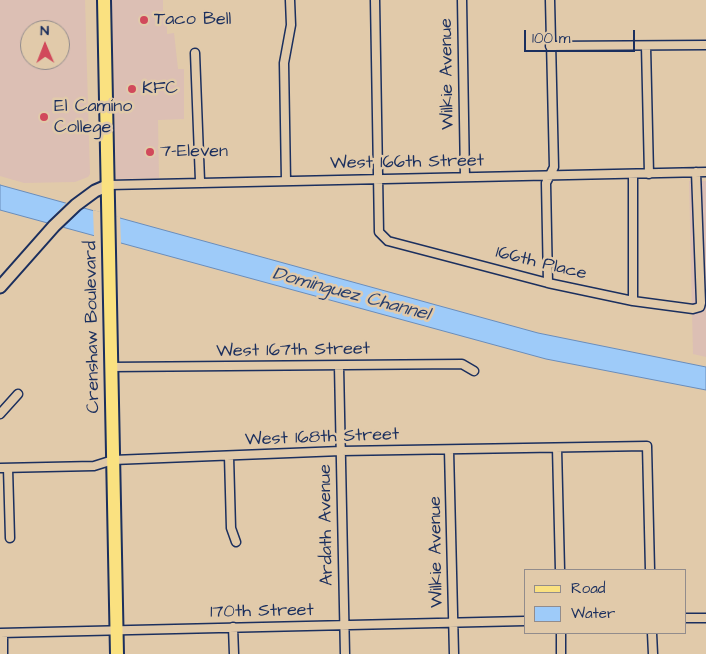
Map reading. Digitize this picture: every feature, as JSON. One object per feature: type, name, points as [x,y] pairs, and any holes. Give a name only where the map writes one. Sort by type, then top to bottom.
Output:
[{"type":"main road","name":"Crenshaw Boulevard","points":[[104,0],[117,654]]},
{"type":"street","points":[[286,181],[284,63],[291,25],[290,0]]},
{"type":"street","points":[[375,0],[378,179]]},
{"type":"street","name":"Wilkie Avenue","points":[[462,0],[465,177]]},
{"type":"street","points":[[548,283],[546,183],[554,167],[550,0]]},
{"type":"street","points":[[550,46],[706,45]]},
{"type":"street","points":[[646,46],[649,174]]},
{"type":"street","points":[[195,53],[200,181]]},
{"type":"street","name":"166th Place","points":[[378,179],[379,232],[388,241],[548,283],[634,301],[693,309],[700,307],[696,172]]},
{"type":"street","name":"West 166th Street","points":[[109,185],[200,181],[286,181],[706,172]]},
{"type":"street","points":[[633,174],[634,301]]},
{"type":"street","points":[[0,287],[54,226],[76,205],[95,191],[109,185]]},
{"type":"street","name":"West 167th Street","points":[[111,367],[462,364],[474,371]]},
{"type":"street","name":"Ardath Avenue","points":[[339,366],[345,654]]},
{"type":"street","points":[[0,414],[18,394]]},
{"type":"street","name":"West 168th Street","points":[[4,468],[94,466],[113,460],[341,451],[647,446],[650,569]]},
{"type":"street","points":[[557,448],[560,569]]},
{"type":"street","name":"Wilkie Avenue","points":[[450,450],[454,654]]},
{"type":"street","points":[[230,456],[231,528],[236,542]]},
{"type":"street","points":[[4,468],[10,538]]},
{"type":"street","points":[[686,618],[706,618]]},
{"type":"street","name":"170th Street","points":[[1,633],[524,621]]},
{"type":"street","points":[[233,627],[234,654]]},
{"type":"street","points":[[1,633],[3,654]]},
{"type":"street","points":[[561,634],[561,654]]},
{"type":"street","points":[[652,634],[652,654]]},
{"type":"shaded area","name":"El Camino College","points":[[0,0],[85,0],[90,174],[88,177],[75,182],[24,183],[0,176]]},
{"type":"shaded area","points":[[112,0],[163,0],[163,10],[167,18],[167,34],[174,33],[178,69],[184,69],[184,119],[158,120],[159,178],[116,179]]},
{"type":"shaded area","points":[[689,181],[706,181],[706,357],[693,354]]},
{"type":"water","name":"Dominguez Channel","points":[[0,185],[538,333],[706,367],[706,390],[546,359],[0,210]]},
{"type":"pier","points":[[67,202],[83,207],[63,228],[46,224]]},
{"type":"pier","points":[[93,210],[120,217],[121,245],[94,237]]},
{"type":"place","name":"Taco Bell","points":[[144,20]]},
{"type":"place","name":"KFC","points":[[132,89]]},
{"type":"place","name":"El Camino College","points":[[44,117]]},
{"type":"place","name":"7-Eleven","points":[[150,152]]}]
